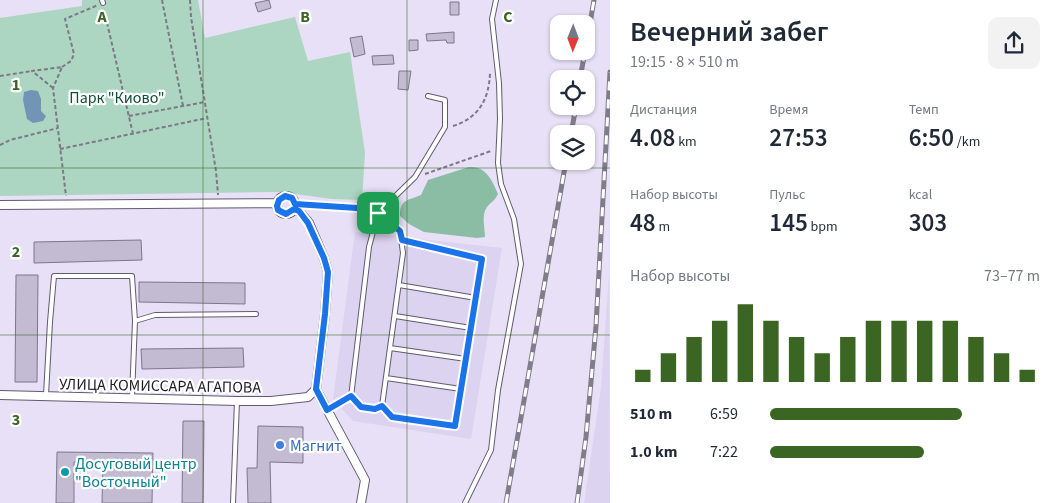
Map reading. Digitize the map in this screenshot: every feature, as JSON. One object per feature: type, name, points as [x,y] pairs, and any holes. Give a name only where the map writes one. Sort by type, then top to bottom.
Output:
[{"type":"street","points":[[295,206],[290,214],[283,214],[278,210],[277,203],[281,197],[292,198],[295,206],[308,223],[324,258],[328,272],[316,389],[365,480],[361,503]]},
{"type":"street","points":[[0,205],[277,203]]},
{"type":"street","name":"УЛИЦА КОМИССАРА АГАПОВА","points":[[0,395],[271,401],[308,397],[316,389]]},
{"type":"lane","points":[[465,503],[491,450],[498,390],[521,264],[514,219],[501,184],[498,163],[499,82],[492,19],[496,0]]},
{"type":"lane","points":[[382,406],[375,409],[361,407],[351,396],[369,247],[378,213],[415,177],[445,127],[445,100],[428,96]]},
{"type":"lane","points":[[295,206],[357,208],[378,213],[400,231],[403,253],[382,406]]},
{"type":"lane","points":[[382,406],[392,417],[455,426],[482,259],[402,240]]},
{"type":"lane","points":[[46,396],[54,276],[132,276],[135,321],[132,398]]},
{"type":"lane","points":[[399,285],[476,298]]},
{"type":"lane","points":[[135,321],[155,315],[256,314]]},
{"type":"lane","points":[[395,316],[471,328]]},
{"type":"lane","points":[[390,348],[466,360]]},
{"type":"lane","points":[[386,378],[461,389]]},
{"type":"lane","points":[[327,410],[351,396]]},
{"type":"lane","points":[[233,503],[236,401]]},
{"type":"path","points":[[162,0],[183,106]]},
{"type":"path","points":[[190,0],[191,18],[216,171],[218,202]]},
{"type":"path","points":[[0,76],[62,67],[71,61],[74,54],[65,19],[102,2],[133,134]]},
{"type":"path","points":[[62,67],[53,88],[67,204]]},
{"type":"path","points":[[32,71],[53,88]]},
{"type":"path","points":[[445,127],[459,124],[482,106],[489,90],[490,72]]},
{"type":"path","points":[[129,116],[205,102]]},
{"type":"path","points":[[60,150],[208,118]]},
{"type":"path","points":[[0,145],[10,140],[58,128]]},
{"type":"path","points":[[415,177],[498,148]]},
{"type":"shaded area","points":[[355,232],[502,248],[471,439],[353,421],[333,399]]},
{"type":"shaded area","points":[[609,275],[610,503],[584,503],[601,388]]},
{"type":"green space","name":"Парк \"Киово\"","points":[[82,0],[198,0],[205,38],[295,17],[308,61],[350,52],[365,153],[362,200],[332,199],[280,192],[0,196],[0,18],[82,6]]},
{"type":"green space","points":[[469,167],[475,167],[484,171],[491,179],[498,194],[485,210],[485,237],[477,238],[424,232],[409,224],[400,216],[403,203],[421,195],[428,180]]},
{"type":"water","points":[[38,91],[41,99],[41,111],[46,116],[43,121],[33,123],[27,119],[23,100],[24,92]]},
{"type":"building","points":[[269,0],[271,8],[258,12],[255,3]]},
{"type":"building","points":[[450,2],[459,2],[459,15],[450,15]]},
{"type":"building","points":[[454,32],[454,43],[447,43],[446,40],[427,41],[426,34]]},
{"type":"building","points":[[362,36],[365,54],[354,57],[350,38]]},
{"type":"building","points":[[409,40],[418,40],[418,50],[409,51]]},
{"type":"building","points":[[393,55],[394,64],[373,65],[372,56]]},
{"type":"building","points":[[399,71],[411,71],[408,90],[398,89]]},
{"type":"building","points":[[141,240],[142,260],[34,263],[34,242]]},
{"type":"building","points":[[16,275],[38,275],[37,382],[15,382]]},
{"type":"building","points":[[139,282],[245,283],[245,304],[139,302]]},
{"type":"building","points":[[243,348],[244,367],[142,369],[141,349]]},
{"type":"building","points":[[183,421],[204,421],[203,503],[182,503]]},
{"type":"building","name":"Магнит","points":[[258,426],[303,427],[303,463],[270,462],[271,503],[248,503],[247,468],[257,468]]},
{"type":"building","points":[[57,452],[153,453],[152,503],[102,503],[103,463],[74,462],[74,503],[56,503]]},
{"type":"railway","points":[[591,15],[594,0]]},
{"type":"railway","points":[[582,70],[583,60]]},
{"type":"railway","points":[[577,503],[586,437],[596,326],[610,72]]},
{"type":"railway","points":[[573,125],[574,115]]},
{"type":"railway","points":[[506,503],[564,170]]},
{"type":"place","name":"Магнит","points":[[280,445]]},
{"type":"place","name":"Досуговый центр \"Восточный\"","points":[[65,472]]},
{"type":"route","points":[[288,196],[294,200],[295,204],[357,208],[378,213],[400,231],[402,240],[482,259],[455,426],[392,417],[382,406],[375,409],[361,407],[351,396],[327,410],[316,389],[328,272],[324,258],[305,218],[299,211],[294,209],[290,214],[283,214],[278,210],[277,203],[281,197],[288,196]]}]
